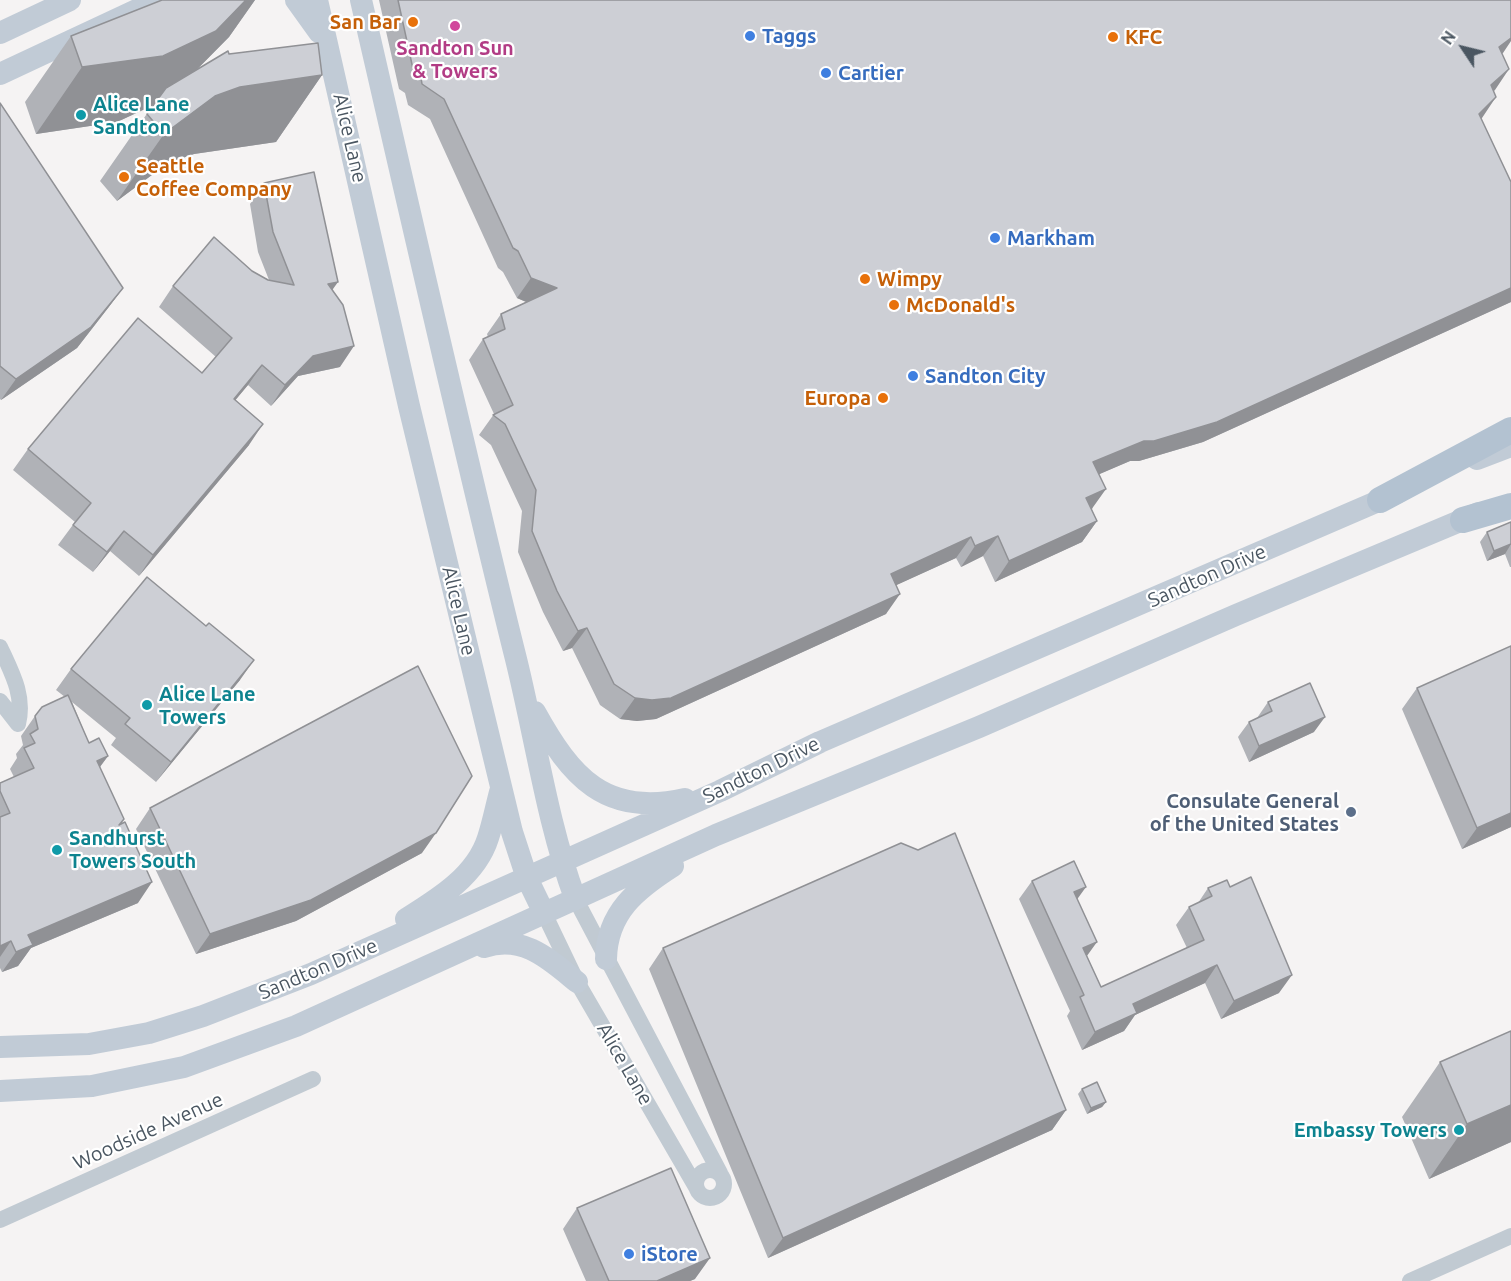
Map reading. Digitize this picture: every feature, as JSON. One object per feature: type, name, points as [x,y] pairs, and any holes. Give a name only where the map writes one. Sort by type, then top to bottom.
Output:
[{"type":"main road","points":[[0,33],[70,0]]},
{"type":"main road","points":[[0,74],[158,0]]},
{"type":"main road","points":[[296,0],[312,19],[331,52]]},
{"type":"main road","name":"Alice Lane","points":[[317,0],[331,52],[409,406],[512,832],[527,878],[543,911]]},
{"type":"main road","name":"Alice Lane","points":[[361,0],[451,398],[520,672],[562,862],[575,898]]},
{"type":"main road","points":[[1380,500],[1511,430]]},
{"type":"main road","name":"Sandton Drive","points":[[0,1047],[89,1044],[149,1033],[203,1016],[311,974],[720,791],[820,742],[1380,500],[1511,446]]},
{"type":"main road","name":"Sandton Drive","points":[[0,1091],[92,1086],[184,1067],[296,1026],[440,961],[543,911],[716,835],[979,727],[1236,615],[1511,500]]},
{"type":"main road","points":[[1463,520],[1511,506]]},
{"type":"main road","points":[[520,672],[536,713],[565,761],[582,780],[606,795],[624,801],[648,804],[677,801],[720,791]]},
{"type":"main road","points":[[311,974],[433,902],[459,881],[476,861],[488,840],[501,787]]},
{"type":"main road","points":[[606,959],[610,930],[623,905],[635,892],[716,835]]},
{"type":"main road","points":[[440,961],[496,943],[512,943],[539,951],[577,982]]},
{"type":"street","points":[[0,648],[18,691],[22,708],[18,724],[0,701]]},
{"type":"street","name":"Alice Lane","points":[[575,898],[720,1173]]},
{"type":"street","name":"Alice Lane","points":[[543,911],[577,982],[696,1186]]},
{"type":"street","name":"Woodside Avenue","points":[[0,1220],[313,1079]]},
{"type":"street","points":[[712,1170],[720,1173],[724,1185],[717,1196],[704,1197],[696,1186],[697,1178],[703,1171],[712,1170]]},
{"type":"street","points":[[1410,1281],[1511,1236]]},
{"type":"building","points":[[162,0],[246,0],[216,31],[163,56],[82,67],[71,36]]},
{"type":"building","name":"Sandton City","points":[[398,0],[1511,0],[1511,38],[1499,47],[1509,69],[1491,85],[1496,97],[1479,114],[1511,182],[1511,288],[1217,422],[1154,441],[1144,441],[1093,462],[1106,489],[1086,498],[1097,521],[1009,561],[998,536],[975,546],[971,537],[891,574],[900,594],[671,698],[652,700],[635,698],[614,684],[587,628],[578,631],[557,591],[532,531],[536,490],[505,424],[493,415],[513,405],[483,339],[505,329],[501,314],[557,288],[531,278],[518,251],[513,248],[444,99],[422,84],[420,72],[413,69]]},
{"type":"building","points":[[318,43],[322,75],[240,87],[215,96],[164,134],[147,114],[166,88],[228,51],[229,54]]},
{"type":"building","points":[[0,103],[123,288],[91,327],[16,379],[0,366]]},
{"type":"building","points":[[314,172],[338,282],[328,284],[343,305],[354,346],[313,356],[285,385],[262,365],[234,399],[263,424],[153,555],[124,531],[107,552],[73,525],[91,503],[28,449],[138,318],[202,373],[232,338],[173,286],[214,237],[252,271],[268,280],[294,285],[273,232],[264,183]]},
{"type":"building","points":[[1511,522],[1511,544],[1494,551],[1487,532]]},
{"type":"building","name":"Alice Lane Towers","points":[[147,577],[206,626],[209,623],[254,660],[171,762],[125,724],[130,718],[71,669]]},
{"type":"building","points":[[1511,646],[1511,813],[1477,828],[1417,688]]},
{"type":"building","points":[[418,666],[472,776],[436,833],[311,900],[210,934],[150,808]]},
{"type":"building","points":[[1310,683],[1325,717],[1259,746],[1249,722],[1272,711],[1268,702]]},
{"type":"building","name":"Sandhurst Towers South","points":[[68,695],[89,743],[99,738],[108,756],[97,761],[124,819],[119,825],[125,822],[152,882],[28,935],[33,945],[16,952],[11,941],[0,946],[0,817],[10,813],[0,791],[0,783],[34,768],[24,748],[35,743],[30,734],[38,729],[35,716],[42,707]]},
{"type":"building","points":[[955,833],[1066,1110],[783,1238],[663,948],[901,843],[918,850]]},
{"type":"building","points":[[1074,861],[1086,887],[1074,892],[1097,942],[1083,948],[1101,987],[1204,940],[1189,907],[1212,896],[1208,888],[1227,880],[1230,887],[1251,877],[1292,975],[1234,1001],[1217,965],[1133,1004],[1137,1013],[1095,1032],[1080,997],[1084,995],[1032,881]]},
{"type":"building","points":[[1511,1031],[1511,1105],[1467,1124],[1440,1062]]},
{"type":"building","points":[[1097,1082],[1106,1102],[1091,1108],[1082,1089]]},
{"type":"building","name":"iStore","points":[[671,1168],[710,1258],[657,1281],[609,1281],[577,1208]]},
{"type":"place","name":"San Bar","points":[[413,22]]},
{"type":"place","name":"Sandton Sun & Towers","points":[[455,26]]},
{"type":"place","name":"Taggs","points":[[750,36]]},
{"type":"place","name":"KFC","points":[[1113,37]]},
{"type":"place","name":"Cartier","points":[[826,73]]},
{"type":"place","name":"Alice Lane Sandton","points":[[81,115]]},
{"type":"place","name":"Seattle Coffee Company","points":[[124,177]]},
{"type":"place","name":"Markham","points":[[995,238]]},
{"type":"place","name":"Wimpy","points":[[865,279]]},
{"type":"place","name":"McDonald's","points":[[894,305]]},
{"type":"place","name":"Sandton City","points":[[913,376]]},
{"type":"place","name":"Europa","points":[[883,398]]},
{"type":"place","name":"Alice Lane Towers","points":[[147,705]]},
{"type":"place","name":"Consulate General of the United States","points":[[1351,812]]},
{"type":"place","name":"Sandhurst Towers South","points":[[57,850]]},
{"type":"place","name":"Embassy Towers","points":[[1459,1130]]},
{"type":"place","name":"iStore","points":[[629,1254]]}]
